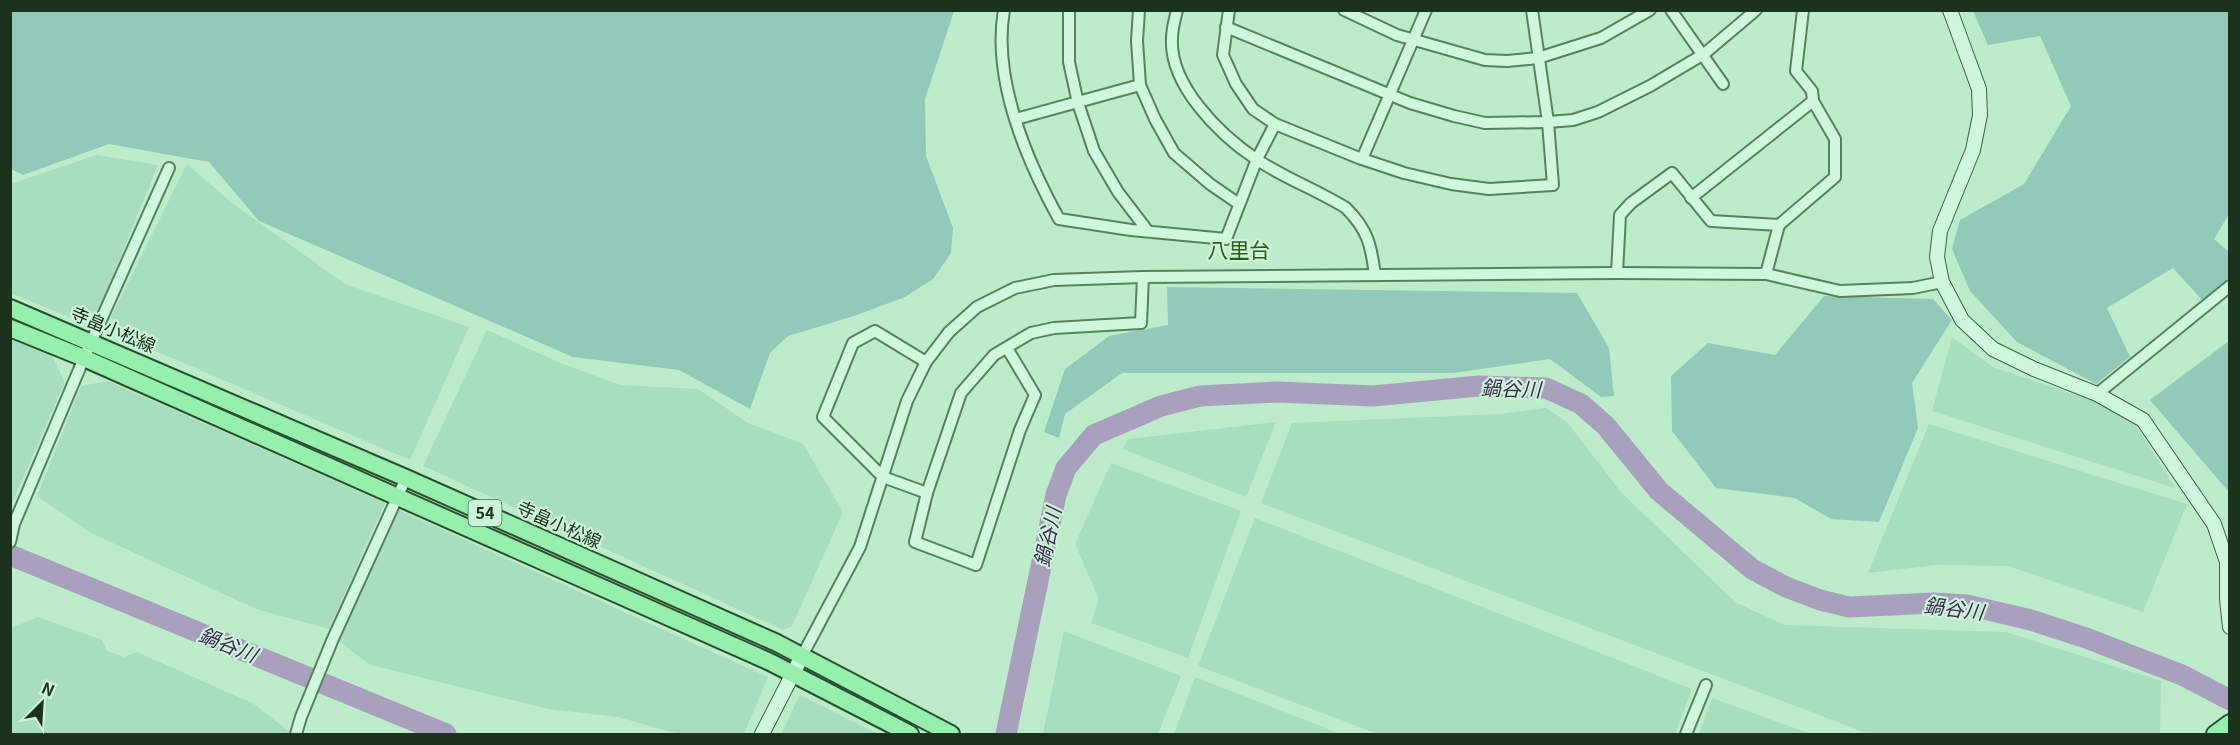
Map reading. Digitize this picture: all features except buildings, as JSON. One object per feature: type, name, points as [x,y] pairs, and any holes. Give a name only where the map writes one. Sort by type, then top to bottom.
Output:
[{"type":"main road","points":[[1950,10],[1979,89],[1980,115],[1973,150],[1940,231],[1937,257],[1942,282],[1962,321],[1993,349],[2034,369],[2097,394],[2143,420],[2214,524],[2227,562],[2229,627]]},
{"type":"main road","name":"寺畠小松線","points":[[10,308],[406,478],[802,656],[951,735]]},
{"type":"main road","name":"寺畠小松線","points":[[10,328],[84,358],[398,496],[793,674],[910,735]]},
{"type":"main road","points":[[762,735],[802,656]]},
{"type":"street","points":[[1004,10],[1001,48],[1011,104],[1028,156],[1059,219],[1131,230],[1226,239],[1257,159],[1275,124]]},
{"type":"street","points":[[1069,10],[1069,62],[1078,103],[1094,151],[1118,192],[1146,230]]},
{"type":"street","points":[[1139,10],[1137,41],[1140,85],[1155,119],[1174,153],[1210,184],[1239,204]]},
{"type":"street","points":[[1177,10],[1172,39],[1175,60],[1184,85],[1201,108],[1220,129],[1257,159],[1346,208],[1367,234],[1375,275]]},
{"type":"street","points":[[1230,10],[1223,55],[1236,84],[1253,110],[1275,124],[1362,159],[1404,173],[1451,184],[1489,189],[1553,185],[1548,122],[1532,10]]},
{"type":"street","points":[[1344,10],[1397,35],[1485,60],[1508,61],[1538,58],[1601,38],[1650,10]]},
{"type":"street","points":[[1362,159],[1426,10]]},
{"type":"street","points":[[1671,10],[1723,84]]},
{"type":"street","points":[[1226,27],[1390,94],[1443,113],[1485,123],[1548,122],[1573,120],[1598,112],[1650,86],[1704,54],[1756,10]]},
{"type":"street","points":[[1766,274],[1779,225],[1835,177],[1835,138],[1813,101],[1812,91],[1796,71],[1803,10]]},
{"type":"street","points":[[1016,119],[1140,85]]},
{"type":"street","points":[[1690,198],[1813,101]]},
{"type":"street","points":[[10,542],[14,524],[84,358],[169,168]]},
{"type":"street","points":[[1617,273],[1620,215],[1631,202],[1672,173],[1711,221],[1779,225]]},
{"type":"street","points":[[802,656],[860,547],[907,401],[926,362],[949,332],[977,307],[1015,288],[1054,280],[1143,277],[1617,273],[1766,274],[1840,291],[1913,288],[1942,282]]},
{"type":"street","points":[[1007,348],[1035,395],[1020,430],[976,565],[915,542],[927,493],[961,393],[994,355],[1032,333],[1054,328],[1141,323],[1143,277]]},
{"type":"street","points":[[2097,394],[2229,286]]},
{"type":"street","points":[[926,362],[875,331],[854,343],[823,417],[884,477],[927,493]]},
{"type":"street","points":[[296,735],[332,641],[406,478]]},
{"type":"street","points":[[1686,735],[1706,685]]},
{"type":"green space","points":[[96,155],[158,165],[99,310],[69,317],[11,293],[11,184]]},
{"type":"green space","points":[[187,164],[232,203],[345,284],[469,327],[410,460],[123,337],[111,317]]},
{"type":"green space","points":[[487,330],[563,364],[620,385],[698,389],[748,423],[803,444],[843,512],[792,626],[784,630],[423,466]]},
{"type":"green space","points":[[1952,337],[1993,367],[2097,402],[2135,423],[2175,488],[1932,411]]},
{"type":"green space","points":[[10,339],[52,356],[65,382],[13,501],[10,500]]},
{"type":"green space","points":[[108,381],[385,503],[329,629],[256,609],[91,533],[37,496],[81,386]]},
{"type":"green space","points":[[1546,408],[1567,422],[1621,492],[1735,602],[1784,625],[2006,632],[2161,681],[2160,734],[1869,734],[1261,503],[1292,423],[1500,414]]},
{"type":"green space","points":[[1276,422],[1246,497],[1123,449],[1128,439]]},
{"type":"green space","points":[[1929,424],[2187,504],[2143,612],[2008,566],[1936,565],[1868,573]]},
{"type":"green space","points":[[1111,463],[1241,511],[1188,658],[1091,623],[1099,599],[1075,544]]},
{"type":"green space","points":[[399,510],[768,677],[744,734],[679,734],[618,717],[549,709],[370,665],[340,642]]},
{"type":"green space","points":[[1255,518],[1692,689],[1675,734],[1378,734],[1198,666]]},
{"type":"green space","points":[[38,617],[102,640],[107,651],[124,657],[137,652],[254,704],[290,732],[289,734],[11,734],[11,628]]},
{"type":"green space","points":[[1064,631],[1181,676],[1158,734],[1043,734]]},
{"type":"green space","points":[[1195,677],[1341,734],[1174,734]]},
{"type":"green space","points":[[800,695],[878,734],[781,734]]},
{"type":"green space","points":[[1712,698],[1811,734],[1699,734]]},
{"type":"shaded area","points":[[11,10],[954,11],[925,99],[926,156],[953,228],[951,253],[933,279],[905,297],[854,316],[788,336],[770,353],[750,409],[679,370],[573,357],[259,221],[209,162],[109,144],[23,175],[11,169]]},
{"type":"shaded area","points":[[1973,11],[2229,11],[2229,214],[2214,239],[2229,252],[2229,278],[2202,300],[2173,268],[2107,308],[2130,357],[2096,384],[2017,342],[1970,291],[1952,249],[1960,220],[2024,184],[2071,106],[2040,36],[1988,45]]},
{"type":"shaded area","points":[[1167,287],[1577,293],[1609,348],[1614,396],[1601,397],[1550,359],[1453,373],[1122,373],[1065,414],[1059,438],[1044,432],[1065,369],[1109,336],[1168,325]]},
{"type":"shaded area","points":[[1824,296],[1933,299],[1952,320],[1912,383],[1918,428],[1879,522],[1831,519],[1795,498],[1716,488],[1672,431],[1671,376],[1708,343],[1775,355]]},
{"type":"shaded area","points":[[2229,341],[2229,492],[2150,400]]},
{"type":"waterway","name":"鍋谷川","points":[[1006,734],[1056,495],[1066,468],[1094,435],[1161,406],[1200,396],[1277,392],[1373,396],[1479,386],[1546,388],[1581,404],[1606,426],[1659,491],[1752,569],[1786,587],[1820,600],[1849,607],[1934,603],[1967,605],[2031,620],[2086,638],[2182,675],[2230,700]]},
{"type":"waterway","name":"鍋谷川","points":[[10,555],[446,734]]},
{"type":"district","name":"八里台","points":[[1239,251]]}]
